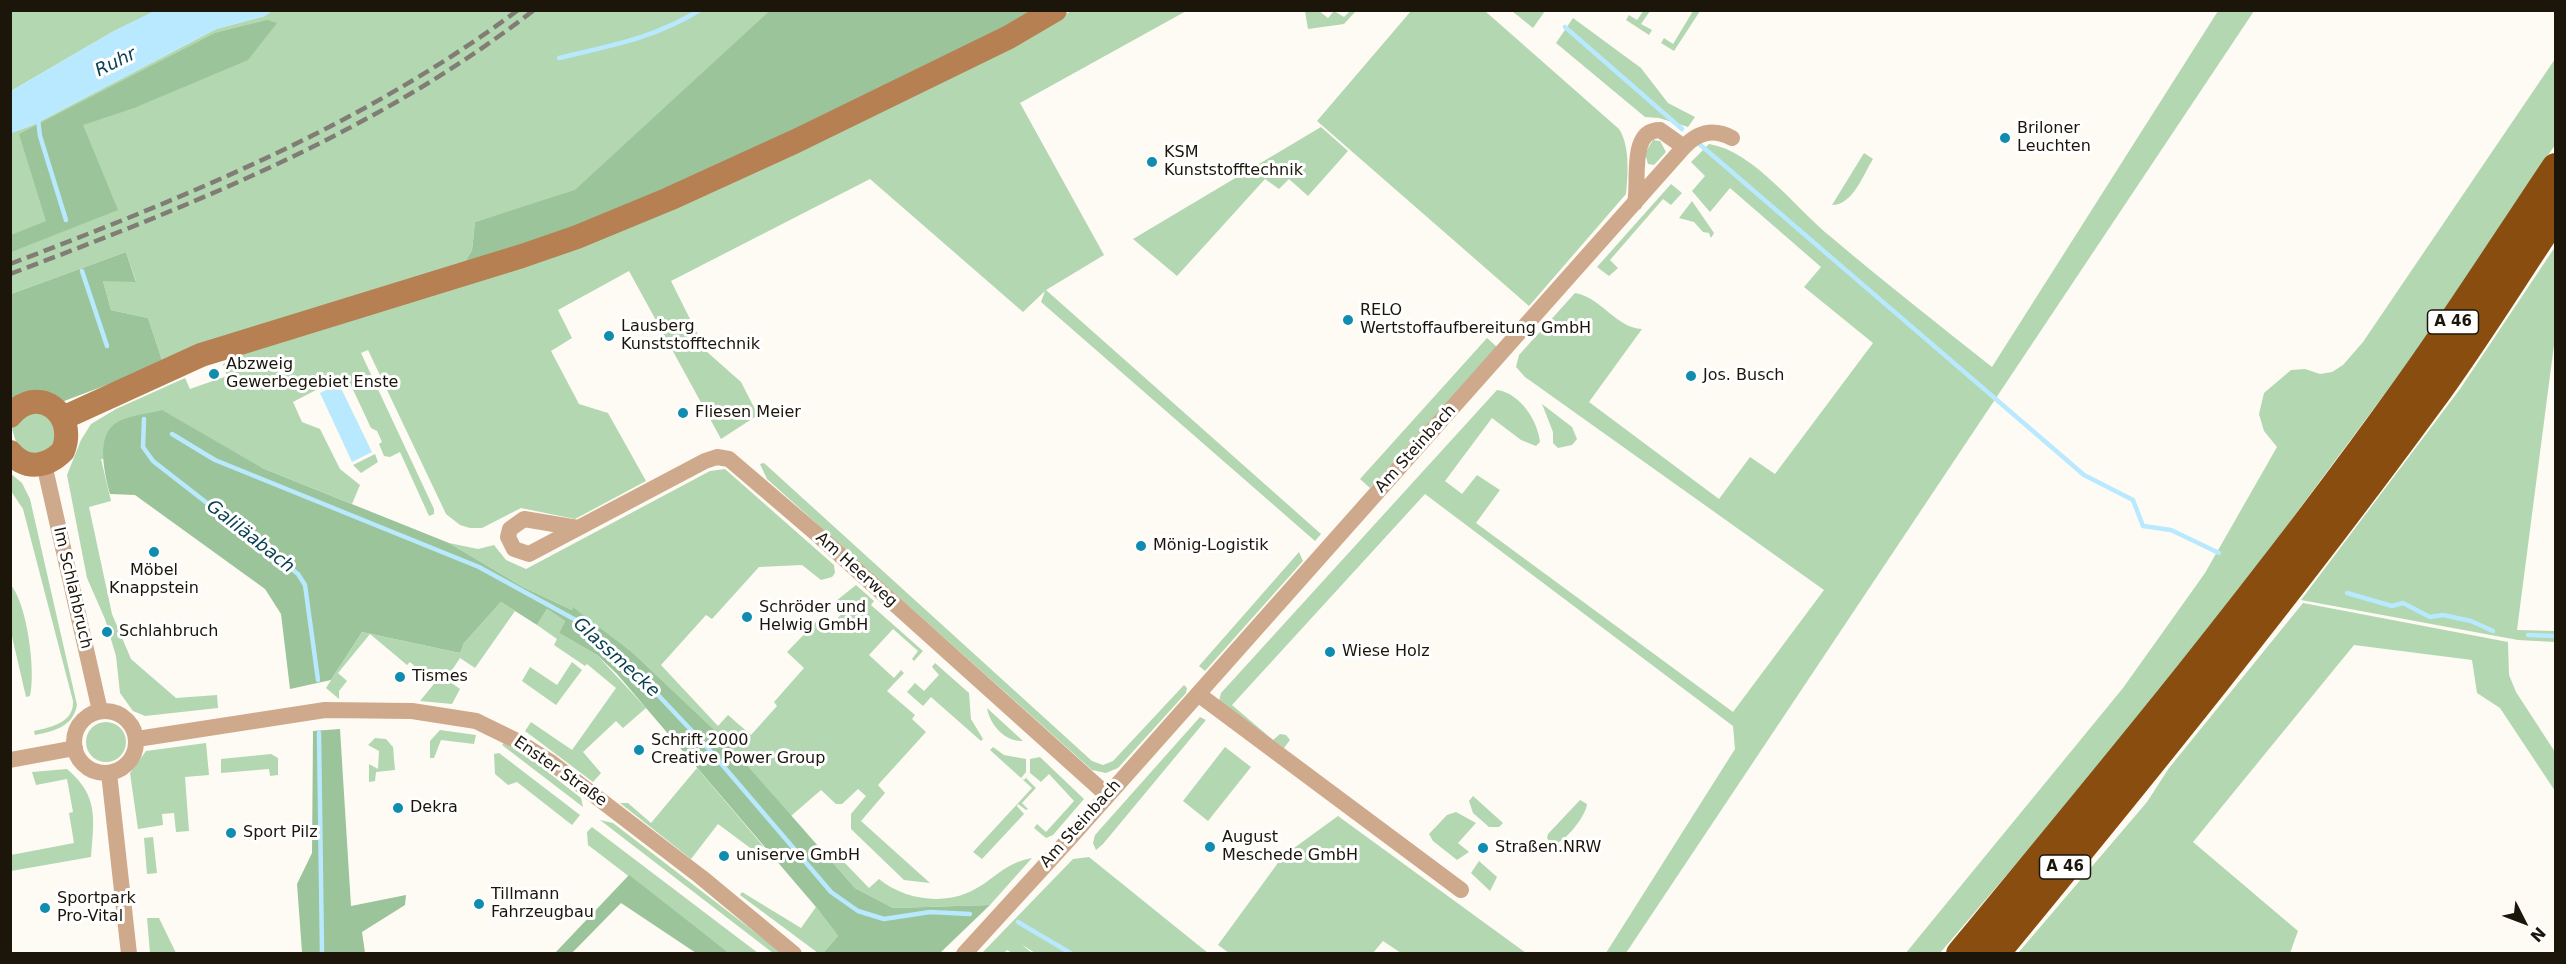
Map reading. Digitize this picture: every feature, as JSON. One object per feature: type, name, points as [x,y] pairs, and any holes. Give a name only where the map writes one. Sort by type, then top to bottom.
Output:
[{"type":"highway","name":"A 46","points":[[1994,954],[2144,771],[2348,490],[2410,385],[2556,168]]},
{"type":"highway","name":"A 46","points":[[1961,954],[2348,490],[2433,397],[2556,213]]},
{"type":"main road","points":[[63,418],[201,355],[479,270],[577,237],[669,199],[796,141],[990,47],[1054,10]]},
{"type":"main road","points":[[10,416],[19,407],[35,402],[50,405],[63,418],[67,429],[63,451],[44,464],[24,463],[10,452]]},
{"type":"street","points":[[1635,204],[1639,182],[1638,150],[1643,137],[1648,132],[1660,130],[1684,147]]},
{"type":"street","name":"Am Steinbach","points":[[964,954],[1684,147],[1701,134],[1723,133],[1732,138]]},
{"type":"street","name":"Am Heerweg","points":[[578,528],[705,461],[717,457],[729,459],[819,536],[1107,795]]},
{"type":"street","name":"Im Schlahbruch","points":[[44,464],[100,711]]},
{"type":"street","points":[[1198,694],[1461,890]]},
{"type":"street","name":"Enster Straße","points":[[136,739],[325,710],[412,711],[476,721],[519,742],[552,763],[701,877],[794,954]]},
{"type":"street","points":[[100,711],[123,716],[134,730],[136,739],[133,758],[118,771],[109,773],[90,770],[78,756],[74,739],[81,722],[100,711]]},
{"type":"street","points":[[10,760],[75,748]]},
{"type":"street","points":[[109,773],[129,954]]},
{"type":"green space","points":[[272,10],[769,11],[575,191],[475,222],[472,250],[464,264],[162,360],[148,318],[111,310],[103,281],[136,281],[126,252],[11,294],[11,133],[33,125],[216,29],[265,16]]},
{"type":"green space","points":[[1188,10],[1020,103],[1104,255],[1046,290],[1321,534],[1315,541],[1041,302],[1045,291],[1023,312],[870,179],[671,281],[706,351],[741,382],[758,415],[721,439],[629,271],[558,310],[572,338],[551,351],[579,404],[608,413],[646,481],[575,519],[521,508],[482,528],[470,528],[460,525],[446,514],[368,350],[361,353],[434,509],[434,514],[429,516],[400,452],[390,457],[384,456],[379,444],[382,442],[377,431],[371,428],[348,379],[341,377],[293,402],[302,422],[320,429],[340,469],[360,485],[352,504],[262,468],[101,459],[111,501],[89,507],[112,614],[131,659],[176,698],[217,695],[218,708],[145,716],[133,711],[120,693],[116,656],[105,619],[87,578],[67,475],[81,440],[91,424],[116,409],[185,378],[190,389],[227,376],[223,364],[262,345],[1053,22],[1071,11]]},
{"type":"green space","points":[[1644,10],[1650,11],[1641,24],[1652,30],[1649,35],[1626,20],[1629,15],[1637,20]]},
{"type":"green space","points":[[11,11],[156,11],[114,31],[11,91]]},
{"type":"green space","points":[[769,11],[1040,11],[711,171],[589,221],[464,264],[472,250],[475,222],[575,190]]},
{"type":"green space","points":[[1305,11],[1319,11],[1328,18],[1334,11],[1344,17],[1350,11],[1356,11],[1344,24],[1308,29]]},
{"type":"green space","points":[[1411,11],[1485,11],[1619,129],[1623,136],[1627,160],[1626,194],[1529,306],[1317,121]]},
{"type":"green space","points":[[1512,11],[1545,11],[1533,28]]},
{"type":"green space","points":[[1693,11],[1700,11],[1674,51],[1661,43],[1664,38],[1673,44]]},
{"type":"green space","points":[[2218,11],[2254,11],[1626,953],[1606,953],[1735,749],[1733,726],[1425,494],[1232,705],[1273,740],[1280,734],[1286,735],[1290,740],[1284,748],[1219,701],[1221,693],[1497,390],[1513,396],[1526,409],[1536,425],[1540,442],[1536,446],[1521,440],[1492,418],[1445,481],[1462,494],[1477,475],[1500,490],[1476,523],[1733,712],[1824,590],[1525,377],[1516,367],[1519,355],[1575,293],[1593,300],[1624,324],[1642,329],[1589,402],[1719,499],[1750,457],[1775,474],[1873,343],[1804,287],[1821,267],[1730,188],[1710,212],[1692,191],[1705,176],[1691,162],[1709,144],[1726,149],[1742,158],[1774,183],[1851,254],[1992,367]]},
{"type":"green space","points":[[1573,18],[1641,68],[1668,103],[1695,117],[1688,127],[1659,118],[1645,117],[1556,43]]},
{"type":"green space","points":[[267,20],[277,23],[248,60],[134,108],[83,125],[118,210],[11,252],[11,235],[46,221],[19,134],[215,33]]},
{"type":"green space","points":[[2555,59],[2555,145],[2415,353],[2254,570],[2098,768],[1940,953],[1905,954],[2123,688],[2205,573],[2277,447],[2264,431],[2259,414],[2264,393],[2291,370],[2305,369],[2320,374],[2332,372],[2343,365],[2363,342]]},
{"type":"green space","points":[[1321,127],[1348,151],[1308,196],[1289,179],[1279,189],[1265,179],[1177,276],[1133,239]]},
{"type":"green space","points":[[1653,140],[1660,141],[1666,152],[1654,165],[1648,164],[1645,153]]},
{"type":"green space","points":[[1864,153],[1873,159],[1857,188],[1846,200],[1832,205]]},
{"type":"green space","points":[[1671,184],[1682,193],[1671,205],[1663,199],[1610,260],[1618,268],[1609,276],[1597,267]]},
{"type":"green space","points":[[1692,201],[1714,233],[1711,238],[1709,233],[1703,232],[1694,222],[1679,218]]},
{"type":"green space","points":[[2555,247],[2555,337],[2517,630],[2555,631],[2555,642],[2518,640],[2301,600],[2460,389]]},
{"type":"green space","points":[[126,252],[136,282],[103,281],[111,310],[148,318],[162,360],[125,378],[59,403],[11,405],[11,294]]},
{"type":"green space","points":[[1487,338],[1497,347],[1370,488],[1360,479]]},
{"type":"green space","points":[[1542,404],[1572,427],[1577,439],[1572,445],[1558,448],[1553,443],[1553,432]]},
{"type":"green space","points":[[162,410],[262,468],[449,543],[523,587],[572,610],[573,607],[632,652],[724,739],[855,888],[893,908],[990,905],[940,953],[823,953],[838,936],[816,907],[617,674],[597,655],[559,633],[565,621],[547,609],[537,625],[501,602],[464,643],[460,653],[362,632],[331,680],[290,689],[281,614],[265,589],[135,495],[110,494],[103,456],[106,437],[110,429],[126,418]]},
{"type":"green space","points":[[35,411],[54,421],[57,442],[35,457],[18,448],[12,429],[18,420]]},
{"type":"green space","points":[[375,454],[378,462],[361,473],[353,465]]},
{"type":"green space","points":[[764,463],[1092,761],[1103,765],[1113,761],[1184,685],[1187,688],[1186,693],[1118,768],[1106,773],[1092,770],[767,479],[760,464]]},
{"type":"green space","points":[[725,469],[834,565],[835,573],[832,577],[821,580],[802,565],[759,567],[712,619],[706,615],[661,665],[718,726],[728,715],[751,735],[777,706],[774,702],[804,668],[787,652],[816,622],[826,631],[845,610],[836,601],[856,585],[874,601],[871,605],[923,651],[914,661],[912,659],[918,651],[893,629],[869,655],[894,678],[901,670],[904,673],[887,691],[915,715],[912,719],[926,732],[878,785],[885,793],[861,821],[930,883],[904,880],[851,829],[851,814],[866,796],[858,789],[842,804],[836,804],[821,790],[791,816],[724,739],[632,652],[574,608],[572,610],[523,587],[449,543],[478,549],[494,545],[506,560],[526,569],[710,471]]},
{"type":"green space","points":[[10,473],[22,483],[30,499],[77,705],[71,718],[62,727],[35,735],[34,731],[54,726],[66,719],[70,714],[73,701],[23,509],[11,491]]},
{"type":"green space","points":[[1299,552],[1303,561],[1205,671],[1199,666]]},
{"type":"green space","points":[[10,584],[21,606],[29,637],[32,685],[30,696],[26,697],[11,632]]},
{"type":"green space","points":[[501,602],[515,611],[475,668],[460,658],[446,679],[460,689],[452,704],[420,701],[438,679],[423,668],[420,671],[410,662],[407,665],[370,634],[338,673],[347,681],[339,691],[339,699],[326,688],[362,632],[460,653],[464,643]]},
{"type":"green space","points":[[2303,603],[2508,642],[2509,675],[2516,692],[2555,752],[2555,791],[2500,708],[2477,693],[2472,660],[2354,645],[2193,842],[2298,931],[2290,953],[2018,953],[2147,802],[2169,768]]},
{"type":"green space","points":[[547,609],[565,621],[559,633],[597,655],[646,708],[623,728],[616,721],[583,752],[601,773],[593,782],[525,731],[531,722],[572,750],[616,688],[587,664],[585,666],[554,645],[557,639],[537,625]]},
{"type":"green space","points":[[572,662],[582,670],[556,705],[522,681],[530,667],[557,685]]},
{"type":"green space","points":[[935,663],[969,693],[971,719],[983,739],[981,741],[931,697],[923,706],[907,692],[915,683],[924,691],[939,675],[932,667]]},
{"type":"green space","points":[[987,708],[1023,741],[1010,739],[999,731],[991,720]]},
{"type":"green space","points":[[1200,717],[1206,720],[1096,850],[1093,843],[1095,835]]},
{"type":"green space","points":[[106,722],[114,723],[120,728],[125,734],[125,750],[120,756],[114,761],[106,762],[98,761],[92,756],[87,750],[86,742],[87,734],[92,728],[98,723]]},
{"type":"green space","points":[[340,729],[351,906],[406,895],[405,905],[362,932],[365,953],[275,953],[302,952],[297,884],[312,853],[313,731]]},
{"type":"green space","points":[[440,730],[476,735],[474,744],[441,740],[434,758],[430,758],[430,741]]},
{"type":"green space","points":[[375,738],[386,739],[393,747],[395,770],[376,772],[375,781],[369,782],[369,764],[378,769],[379,751],[368,745]]},
{"type":"green space","points":[[206,743],[209,775],[185,777],[189,831],[176,832],[174,813],[162,814],[163,825],[138,829],[130,773],[146,751]]},
{"type":"green space","points":[[504,743],[535,762],[581,798],[583,807],[502,745]]},
{"type":"green space","points":[[993,747],[1004,755],[1026,759],[1026,772],[1021,778],[1024,780],[1030,773],[1026,778],[1036,788],[1022,803],[1028,809],[1018,804],[1017,806],[1024,814],[982,859],[973,852],[1032,788],[990,750]]},
{"type":"green space","points":[[1225,747],[1251,767],[1208,821],[1183,801]]},
{"type":"green space","points":[[499,753],[580,815],[572,825],[517,782],[508,785],[495,774],[494,754]]},
{"type":"green space","points":[[271,754],[278,758],[278,775],[270,776],[269,769],[221,773],[221,759]]},
{"type":"green space","points":[[1040,757],[1084,799],[1053,835],[1046,838],[1034,828],[1037,824],[1046,832],[1074,801],[1049,774],[1041,782],[1030,773],[1030,759]]},
{"type":"green space","points":[[697,768],[763,846],[757,853],[718,824],[691,859],[620,803],[628,803],[651,823]]},
{"type":"green space","points":[[67,769],[85,789],[92,809],[91,857],[11,871],[11,855],[74,843],[69,813],[73,812],[67,779],[36,785],[32,772]]},
{"type":"green space","points":[[1473,796],[1503,823],[1499,827],[1489,827],[1473,813],[1469,801]]},
{"type":"green space","points":[[1580,800],[1587,804],[1583,815],[1568,835],[1552,845],[1547,838],[1548,834]]},
{"type":"green space","points":[[1456,812],[1476,823],[1458,843],[1469,852],[1457,860],[1433,841],[1429,834],[1447,815]]},
{"type":"green space","points":[[1338,816],[1526,953],[1401,953],[1383,941],[1372,954],[1229,953],[1218,945],[1283,856]]},
{"type":"green space","points":[[600,820],[613,823],[782,953],[773,953]]},
{"type":"green space","points":[[592,827],[758,953],[729,953],[588,845],[587,832]]},
{"type":"green space","points":[[153,837],[157,873],[147,874],[144,838]]},
{"type":"green space","points":[[1089,857],[1208,953],[1035,953],[1021,944],[1032,953],[1012,953],[1007,950],[1004,953],[982,953],[1073,859]]},
{"type":"green space","points":[[1032,858],[990,905],[893,908],[855,888],[833,863],[841,859],[869,888],[879,879],[888,886],[909,895],[944,899],[976,889],[1004,869]]},
{"type":"green space","points":[[1479,861],[1497,877],[1490,891],[1471,873]]},
{"type":"green space","points":[[629,875],[729,953],[696,953],[621,903],[572,953],[555,953]]},
{"type":"green space","points":[[742,892],[801,928],[816,907],[838,936],[823,953],[818,953],[740,895]]},
{"type":"green space","points":[[147,918],[159,918],[176,953],[150,953]]},
{"type":"water","name":"Ruhr","points":[[156,10],[272,11],[265,16],[216,29],[33,125],[11,133],[11,91],[114,31]]},
{"type":"water","points":[[339,384],[372,452],[352,462],[320,393]]},
{"type":"waterway","points":[[559,58],[649,35],[700,10]]},
{"type":"waterway","points":[[1565,27],[1682,129]]},
{"type":"waterway","name":"Glassmecke","points":[[38,119],[40,136],[66,220]]},
{"type":"waterway","points":[[1697,142],[2084,475],[2133,500],[2143,526],[2171,530],[2219,553]]},
{"type":"waterway","name":"Glassmecke","points":[[82,271],[107,346]]},
{"type":"waterway","name":"Galiläabach","points":[[144,419],[143,447],[153,461],[298,574],[305,585],[318,680]]},
{"type":"waterway","name":"Glassmecke","points":[[172,434],[215,460],[479,567],[583,624],[643,679],[707,747],[831,892],[858,911],[884,919],[930,912],[970,914]]},
{"type":"waterway","points":[[2347,593],[2392,606],[2403,603],[2430,617],[2443,615],[2471,621],[2493,631]]},
{"type":"waterway","points":[[2528,635],[2556,636]]},
{"type":"waterway","name":"Galiläabach","points":[[319,733],[322,954]]},
{"type":"waterway","name":"Glassmecke","points":[[1018,922],[1072,954]]},
{"type":"railway","points":[[10,264],[143,212],[273,155],[399,89],[518,10]]},
{"type":"railway","points":[[10,274],[216,192],[348,129],[412,93],[474,54],[534,10]]},
{"type":"place","name":"Briloner Leuchten","points":[[2005,138]]},
{"type":"place","name":"KSM Kunststofftechnik","points":[[1152,162]]},
{"type":"place","name":"RELO Wertstoffaufbereitung GmbH","points":[[1348,320]]},
{"type":"place","name":"Lausberg Kunststofftechnik","points":[[609,336]]},
{"type":"place","name":"Abzweig Gewerbegebiet Enste","points":[[214,374]]},
{"type":"place","name":"Jos. Busch","points":[[1691,376]]},
{"type":"place","name":"Fliesen Meier","points":[[683,413]]},
{"type":"place","name":"Mönig-Logistik","points":[[1141,546]]},
{"type":"place","name":"Möbel Knappstein","points":[[154,552]]},
{"type":"place","name":"Schröder und Helwig GmbH","points":[[747,617]]},
{"type":"place","name":"Schlahbruch","points":[[107,632]]},
{"type":"place","name":"Wiese Holz","points":[[1330,652]]},
{"type":"place","name":"Tismes","points":[[400,677]]},
{"type":"place","name":"Schrift 2000 Creative Power Group","points":[[639,750]]},
{"type":"place","name":"Dekra","points":[[398,808]]},
{"type":"place","name":"Sport Pilz","points":[[231,833]]},
{"type":"place","name":"August Meschede GmbH","points":[[1210,847]]},
{"type":"place","name":"Straßen.NRW","points":[[1483,848]]},
{"type":"place","name":"uniserve GmbH","points":[[724,856]]},
{"type":"place","name":"Tillmann Fahrzeugbau","points":[[479,904]]},
{"type":"place","name":"Sportpark Pro-Vital","points":[[45,908]]}]
